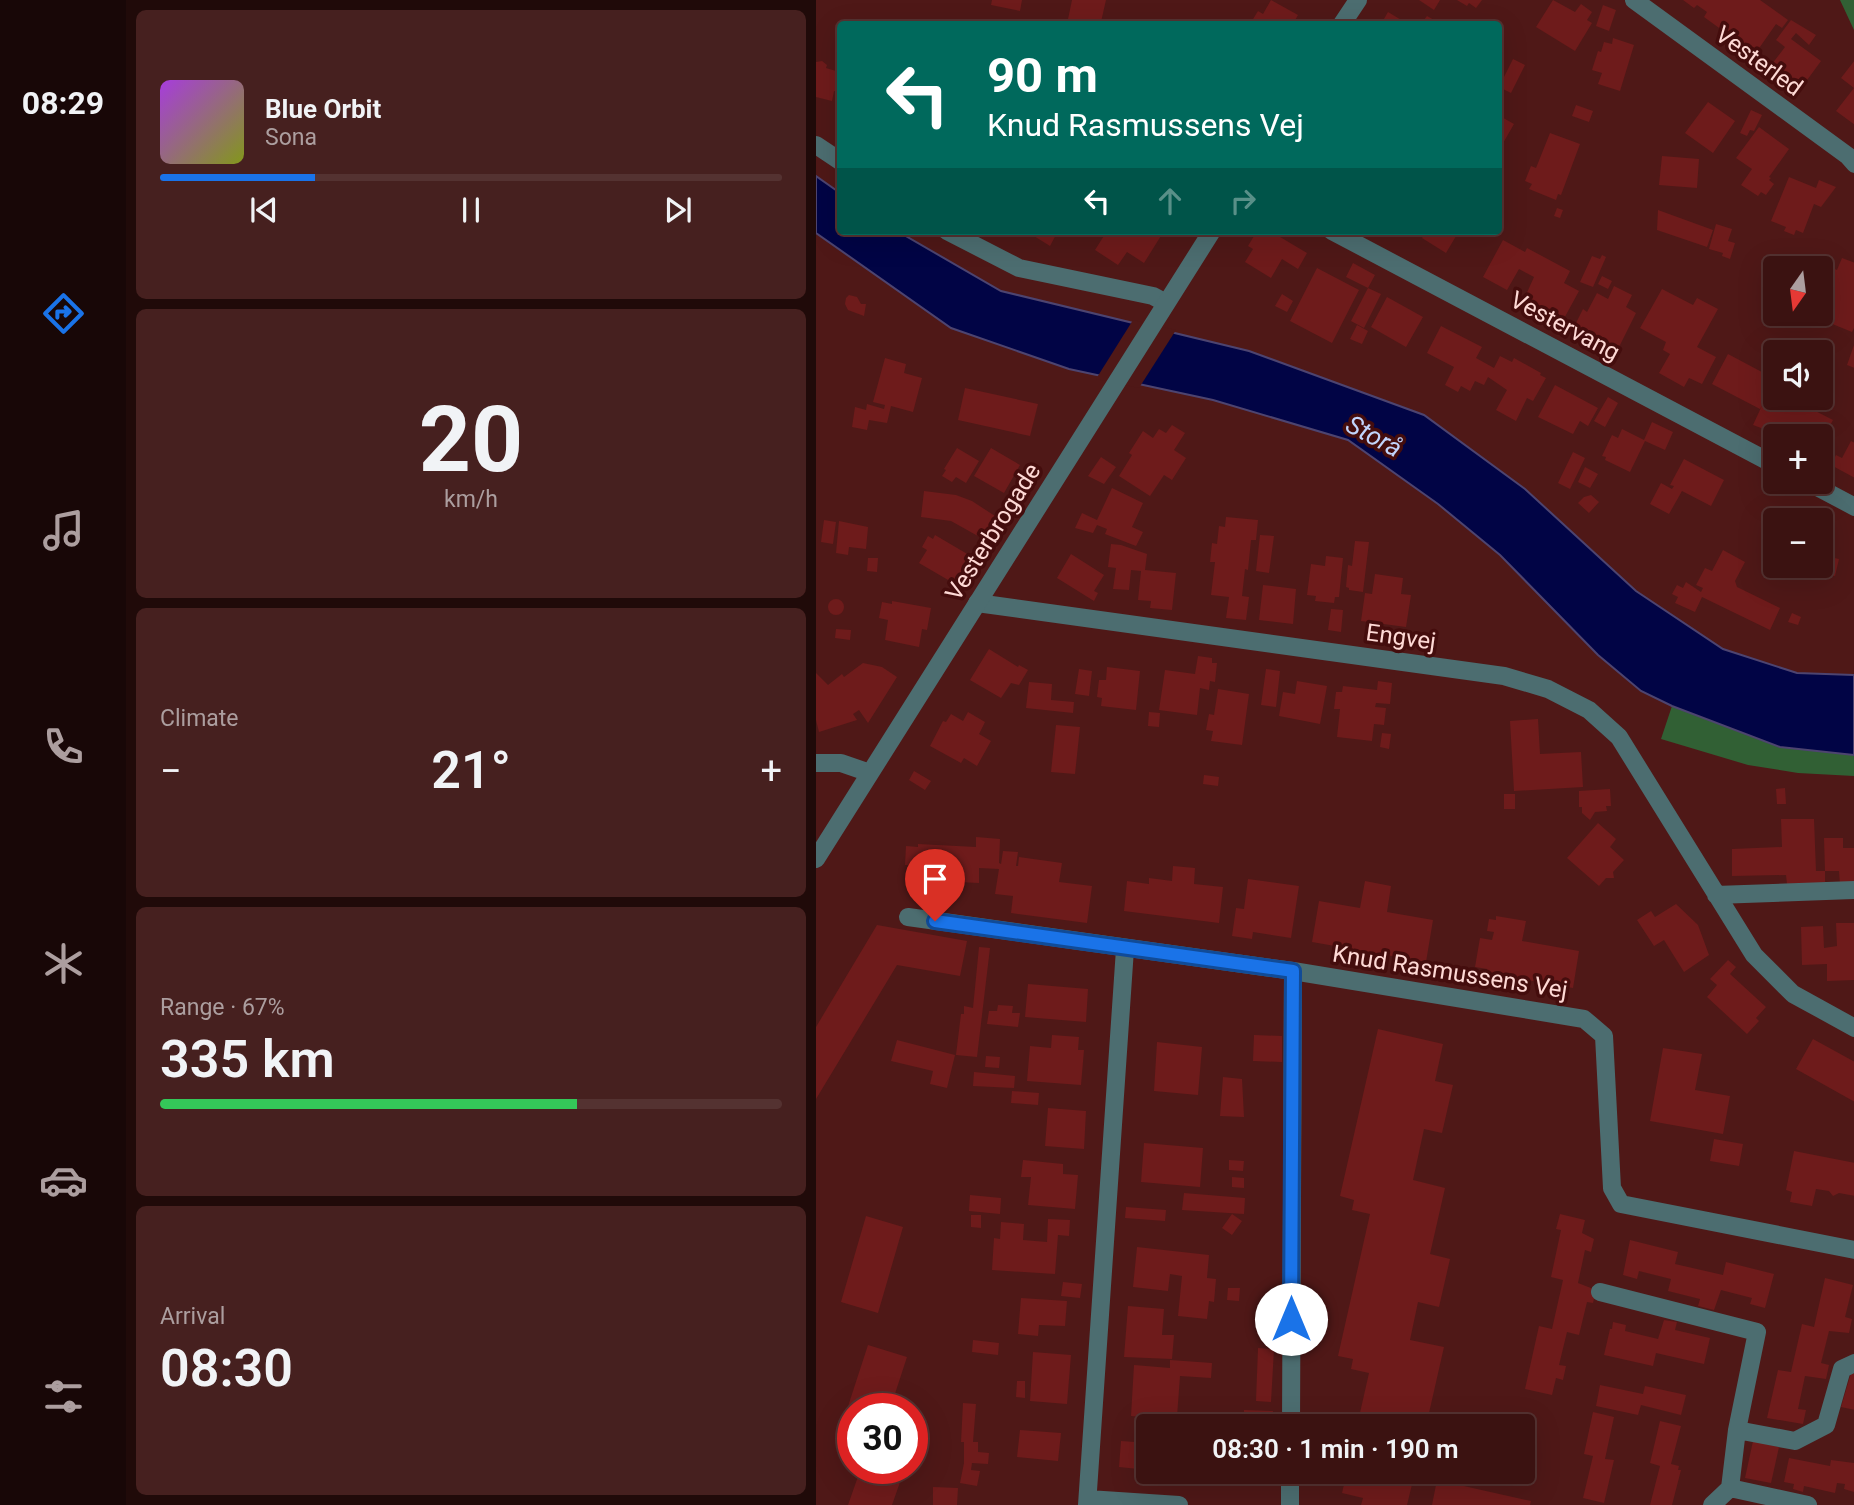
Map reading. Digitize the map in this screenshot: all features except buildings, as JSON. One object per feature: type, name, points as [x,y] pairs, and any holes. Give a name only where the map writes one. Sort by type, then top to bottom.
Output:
[{"type":"street","points":[[1344,21],[1358,0]]},
{"type":"street","name":"Vesterled","points":[[1634,0],[1848,156],[1854,164]]},
{"type":"street","points":[[816,145],[837,159]]},
{"type":"street","points":[[955,235],[1019,268],[1153,296],[1166,303]]},
{"type":"street","name":"Vesterbrogade","points":[[816,859],[1209,235]]},
{"type":"street","name":"Vestervang","points":[[1340,235],[1763,459]]},
{"type":"street","points":[[1830,494],[1854,507]]},
{"type":"street","name":"Engvej","points":[[977,603],[1504,676],[1548,689],[1589,710],[1619,737],[1754,955],[1793,994],[1854,1028]]},
{"type":"street","points":[[816,763],[841,763],[870,773]]},
{"type":"street","points":[[1716,895],[1854,890]]},
{"type":"street","name":"Knud Rasmussens Vej","points":[[908,917],[1293,971],[1584,1019],[1604,1036],[1612,1188],[1620,1204],[1854,1250]]},
{"type":"street","points":[[1126,949],[1087,1502],[1179,1505]]},
{"type":"street","points":[[1291,1414],[1293,971]]},
{"type":"street","points":[[1600,1292],[1758,1332],[1737,1430],[1730,1488],[1712,1505]]},
{"type":"street","points":[[1737,1430],[1795,1441],[1826,1425],[1842,1369],[1854,1363]]},
{"type":"street","points":[[1290,1484],[1290,1505]]},
{"type":"street","points":[[1730,1488],[1808,1505]]},
{"type":"green space","points":[[1840,0],[1854,0],[1854,30]]},
{"type":"green space","points":[[1672,706],[1780,747],[1854,755],[1854,776],[1798,773],[1748,765],[1661,739]]},
{"type":"water","name":"Storå","points":[[816,176],[837,191],[837,235],[904,235],[1001,291],[1249,351],[1424,415],[1525,489],[1636,591],[1723,649],[1797,673],[1854,675],[1854,755],[1780,747],[1672,706],[1641,691],[1598,655],[1500,555],[1438,504],[1348,440],[1213,400],[1069,369],[951,328],[816,233]]},
{"type":"pier","points":[[1133,320],[1176,330],[1139,388],[1096,379]]},
{"type":"route","points":[[935,921],[1293,971],[1291,1319]]}]
